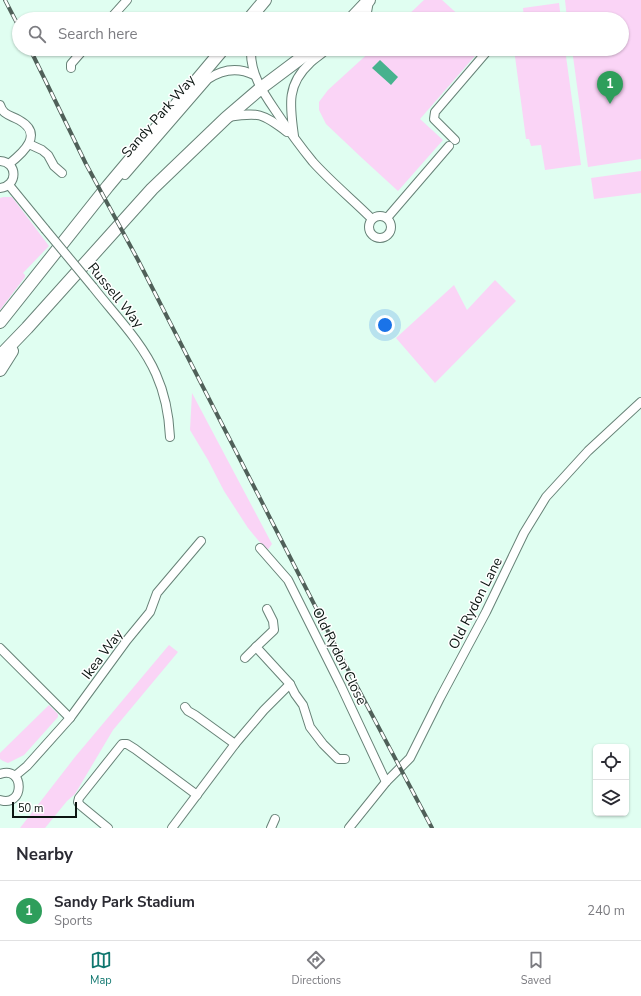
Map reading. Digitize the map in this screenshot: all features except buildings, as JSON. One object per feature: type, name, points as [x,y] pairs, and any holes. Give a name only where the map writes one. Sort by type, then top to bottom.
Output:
[{"type":"main road","points":[[358,12],[369,0]]},
{"type":"main road","points":[[255,12],[263,2]]},
{"type":"main road","points":[[0,322],[108,186],[217,56]]},
{"type":"main road","points":[[0,356],[152,189],[226,118],[261,88],[304,56]]},
{"type":"main road","points":[[0,370],[27,328]]},
{"type":"street","points":[[118,12],[127,0]]},
{"type":"street","points":[[367,12],[369,0]]},
{"type":"street","points":[[259,12],[263,2]]},
{"type":"street","points":[[71,68],[71,64],[78,56]]},
{"type":"street","points":[[251,56],[254,75],[294,138],[313,162],[372,219]]},
{"type":"street","points":[[294,138],[290,100],[294,83],[310,63],[319,56]]},
{"type":"street","points":[[455,140],[434,119],[435,112],[483,56]]},
{"type":"street","name":"Sandy Park Way","points":[[108,186],[122,178],[208,79],[225,71],[245,70],[254,75]]},
{"type":"street","points":[[0,105],[4,114],[19,120],[31,134],[29,144],[18,157],[9,164]]},
{"type":"street","points":[[226,118],[252,114],[264,116],[294,138]]},
{"type":"street","points":[[29,144],[42,150],[48,155],[54,166],[62,173]]},
{"type":"street","points":[[387,218],[450,146]]},
{"type":"street","points":[[0,161],[9,164],[14,174],[12,182],[3,188]]},
{"type":"street","name":"Russell Way","points":[[3,188],[45,229],[140,346],[156,373],[164,396],[169,416],[170,437]]},
{"type":"street","points":[[380,216],[387,218],[390,222],[390,233],[386,237],[380,239],[375,238],[369,229],[369,223],[372,219],[380,216]]},
{"type":"street","name":"Old Rydon Lane","points":[[348,828],[386,782],[410,758],[486,612],[524,533],[546,497],[575,463],[641,402]]},
{"type":"street","name":"Ikea Way","points":[[15,776],[27,766],[70,718],[127,640],[150,612],[157,593],[201,541]]},
{"type":"street","name":"Old Rydon Close","points":[[260,548],[288,580],[327,657],[386,782]]},
{"type":"street","points":[[245,658],[274,630],[274,621],[267,609]]},
{"type":"street","points":[[256,647],[290,684],[303,705],[310,728],[338,759],[344,759]]},
{"type":"street","points":[[0,648],[70,718]]},
{"type":"street","points":[[172,828],[235,744],[264,710],[290,684]]},
{"type":"street","points":[[185,707],[188,711],[195,714],[235,744]]},
{"type":"street","points":[[106,828],[78,802],[79,798],[122,744],[127,744],[135,749],[197,795]]},
{"type":"street","points":[[0,774],[8,773],[15,776],[20,785],[17,795],[9,800],[0,800]]},
{"type":"street","points":[[272,828],[275,819]]},
{"type":"shaded area","points":[[424,0],[442,0],[455,12],[411,12]]},
{"type":"shaded area","points":[[565,0],[641,0],[641,159],[588,167],[573,56],[629,56],[629,12],[566,12]]},
{"type":"shaded area","points":[[559,3],[560,12],[523,12],[523,8]]},
{"type":"shaded area","points":[[365,56],[475,56],[420,119],[443,140],[398,191],[326,124],[319,110],[319,102],[328,90]]},
{"type":"shaded area","points":[[515,56],[566,56],[581,165],[545,170],[541,145],[531,146],[529,139],[526,139]]},
{"type":"shaded area","points":[[380,60],[398,77],[391,85],[372,68]]},
{"type":"shaded area","points":[[641,171],[641,193],[594,199],[591,178]]},
{"type":"shaded area","points":[[12,197],[49,246],[23,273],[25,277],[0,310],[0,198]]},
{"type":"shaded area","points":[[495,280],[516,301],[435,383],[396,338],[454,285],[467,310]]},
{"type":"shaded area","points":[[192,393],[272,544],[267,551],[248,528],[224,491],[190,430]]},
{"type":"shaded area","points":[[169,645],[178,652],[113,730],[75,794],[67,801],[45,828],[20,828],[75,757]]},
{"type":"shaded area","points":[[49,705],[58,714],[58,717],[24,755],[8,763],[0,759],[0,753]]},
{"type":"railway","points":[[5,0],[12,14]]},
{"type":"railway","points":[[33,56],[86,164],[138,260],[335,645],[432,828]]},
{"type":"place","name":"Sandy Park Stadium","points":[[610,104]]}]
